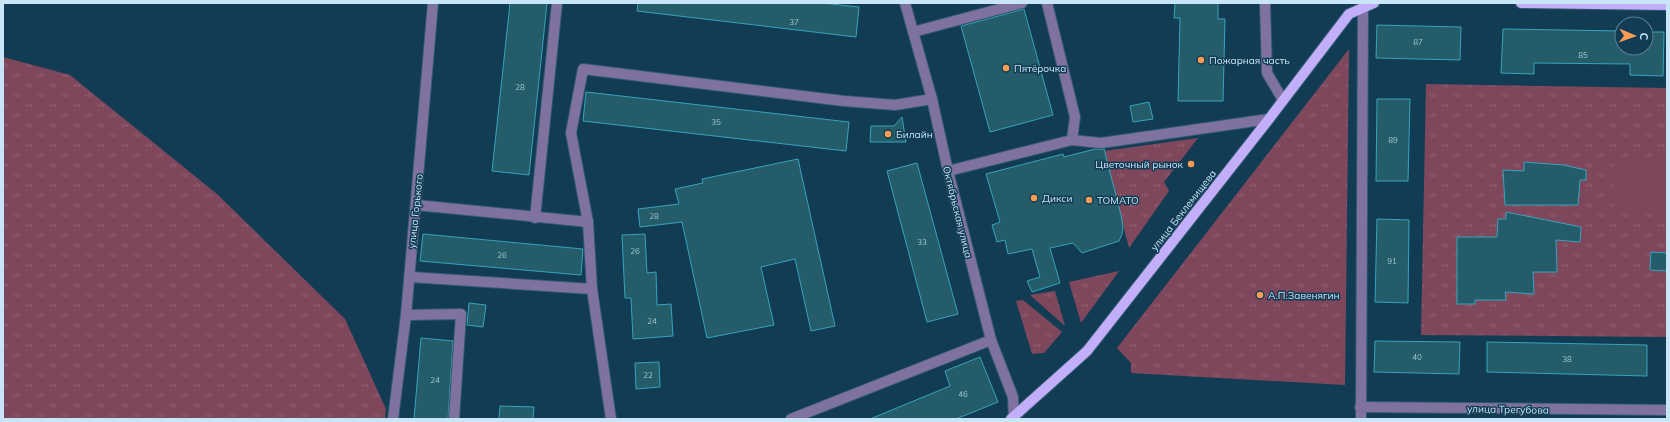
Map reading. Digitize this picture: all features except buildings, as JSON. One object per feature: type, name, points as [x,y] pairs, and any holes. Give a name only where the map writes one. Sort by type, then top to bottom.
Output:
[{"type":"main road","name":"улица Беклемищева","points":[[1013,418],[1087,351],[1269,119],[1349,14],[1374,3]]},
{"type":"main road","points":[[1522,3],[1667,6]]},
{"type":"street","name":"улица Горького","points":[[393,419],[410,277],[433,3]]},
{"type":"street","points":[[536,218],[557,3]]},
{"type":"street","name":"Октябрьская улица","points":[[905,3],[932,98],[948,171],[991,340],[1013,397],[1013,418]]},
{"type":"street","points":[[913,32],[1022,3]]},
{"type":"street","points":[[1047,3],[1075,117],[1072,140]]},
{"type":"street","points":[[1266,3],[1267,72],[1283,100]]},
{"type":"street","points":[[1361,419],[1363,7]]},
{"type":"street","points":[[612,419],[592,289],[588,222],[571,133],[583,69],[844,101],[895,105],[932,98]]},
{"type":"street","points":[[948,171],[1072,140],[1101,143],[1269,119]]},
{"type":"street","points":[[416,205],[588,222]]},
{"type":"street","points":[[410,277],[592,289]]},
{"type":"street","points":[[406,315],[461,314],[454,419]]},
{"type":"street","points":[[791,419],[991,340]]},
{"type":"street","name":"улица Трегубова","points":[[1360,407],[1595,414],[1667,410]]},
{"type":"green space","points":[[1349,49],[1345,385],[1131,373],[1131,363],[1117,348]]},
{"type":"green space","points":[[3,57],[70,75],[217,194],[345,319],[386,409],[385,419],[3,419]]},
{"type":"green space","points":[[1426,84],[1667,88],[1667,337],[1421,335]]},
{"type":"green space","points":[[1198,138],[1164,182],[1169,191],[1129,248],[1104,151]]},
{"type":"green space","points":[[1614,157],[1667,160],[1667,215],[1613,212]]},
{"type":"green space","points":[[1119,271],[1081,323],[1069,282]]},
{"type":"green space","points":[[1055,291],[1065,326],[1030,295]]},
{"type":"green space","points":[[1023,300],[1062,332],[1044,353],[1032,354],[1016,301]]},
{"type":"place","name":"Пожарная часть","points":[[1201,60]]},
{"type":"place","name":"Пятёрочка","points":[[1006,68]]},
{"type":"place","name":"Билайн","points":[[888,134]]},
{"type":"place","name":"Цветочный рынок","points":[[1191,164]]},
{"type":"place","name":"Дикси","points":[[1034,198]]},
{"type":"place","name":"ТОМАТО","points":[[1089,200]]},
{"type":"place","name":"А.П.Завенягин","points":[[1260,295]]}]
